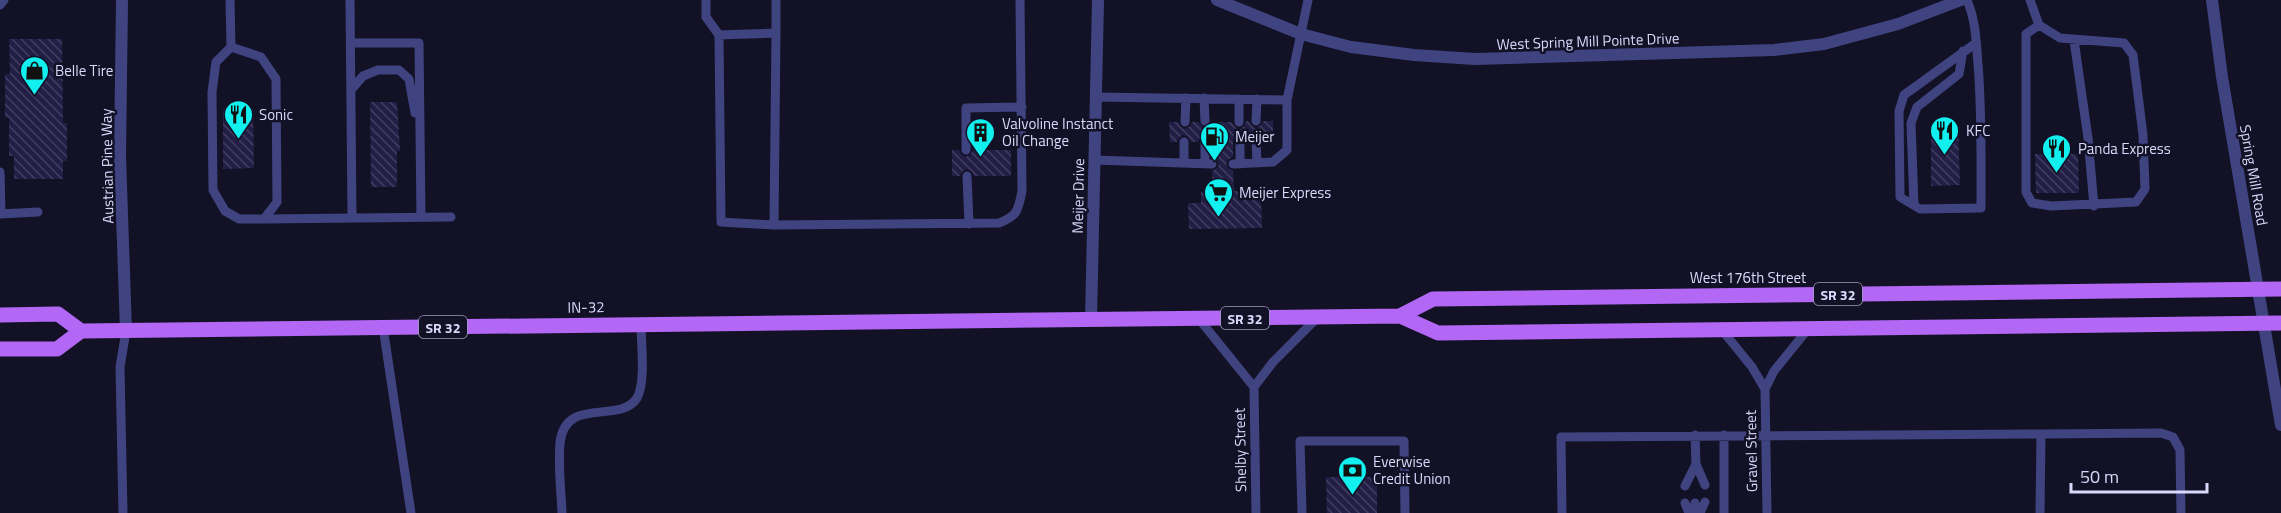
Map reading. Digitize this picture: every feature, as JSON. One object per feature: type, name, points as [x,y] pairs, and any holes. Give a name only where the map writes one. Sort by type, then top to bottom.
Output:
[{"type":"main road","name":"West 176th Street","points":[[1400,316],[1433,299],[2281,289]]},
{"type":"main road","points":[[0,315],[58,314],[81,331],[57,349],[0,349]]},
{"type":"main road","name":"West 176th Street","points":[[1091,320],[1400,316],[1438,333],[2281,323]]},
{"type":"main road","name":"IN-32","points":[[81,331],[1091,320]]},
{"type":"street","name":"Austrian Pine Way","points":[[122,0],[120,156],[126,331]]},
{"type":"street","name":"Meijer Drive","points":[[1091,320],[1098,0]]},
{"type":"street","name":"West Spring Mill Pointe Drive","points":[[1217,0],[1301,34],[1351,47],[1414,55],[1475,59],[1774,50],[1824,44],[1898,24],[1961,0]]},
{"type":"street","name":"Spring Mill Road","points":[[2212,0],[2222,77],[2281,425]]},
{"type":"lane","points":[[0,5],[4,0]]},
{"type":"lane","points":[[230,0],[231,47],[216,62],[213,82],[213,190],[225,211],[239,219],[451,217]]},
{"type":"lane","points":[[350,0],[352,217]]},
{"type":"lane","points":[[706,0],[706,17],[719,35],[721,222],[774,225],[999,223],[1017,212],[1022,183],[1020,0]]},
{"type":"lane","points":[[774,225],[776,0]]},
{"type":"lane","points":[[1240,141],[1236,164],[1272,162],[1287,150],[1287,100],[1308,0]]},
{"type":"lane","points":[[1967,0],[1974,16],[1976,42],[1981,108],[1981,208],[1920,209],[1900,197],[1899,111],[1904,95],[1976,42]]},
{"type":"lane","points":[[2030,0],[2039,25],[2060,38],[2124,43],[2133,55],[2143,135],[2145,189],[2136,202],[2094,206],[2050,206],[2032,203],[2026,192],[2026,34],[2039,25]]},
{"type":"lane","points":[[719,35],[776,33]]},
{"type":"lane","points":[[2074,40],[2088,138],[2094,206]]},
{"type":"lane","points":[[351,42],[419,43],[421,217]]},
{"type":"lane","points":[[231,47],[261,57],[276,79],[277,202],[264,219]]},
{"type":"lane","points":[[1914,205],[1911,123],[1917,107],[1959,74],[1963,51]]},
{"type":"lane","points":[[351,90],[363,76],[378,70],[399,70],[410,79],[420,139]]},
{"type":"lane","points":[[1095,97],[1287,100]]},
{"type":"lane","points":[[1185,122],[1186,98]]},
{"type":"lane","points":[[1204,98],[1205,122]]},
{"type":"lane","points":[[1239,99],[1239,122]]},
{"type":"lane","points":[[1256,121],[1257,99]]},
{"type":"lane","points":[[966,150],[966,108],[1022,107]]},
{"type":"lane","points":[[1256,141],[1257,163]]},
{"type":"lane","points":[[1185,142],[1185,163]]},
{"type":"lane","points":[[1094,160],[1209,164],[1205,142]]},
{"type":"lane","points":[[0,172],[0,214],[38,212]]},
{"type":"lane","points":[[967,176],[969,224]]},
{"type":"lane","name":"Shelby Street","points":[[1254,387],[1274,362],[1318,317]]},
{"type":"lane","name":"Shelby Street","points":[[1198,319],[1254,387],[1256,513]]},
{"type":"lane","points":[[561,513],[560,441],[567,424],[578,415],[623,408],[637,399],[641,384],[641,324]]},
{"type":"lane","points":[[383,327],[411,513]]},
{"type":"lane","name":"Gravel Street","points":[[1767,513],[1765,389],[1774,370],[1809,329]]},
{"type":"lane","name":"Gravel Street","points":[[1722,330],[1752,367],[1765,389]]},
{"type":"lane","points":[[123,513],[120,368],[126,331]]},
{"type":"lane","points":[[1562,513],[1561,437],[2161,433],[2173,437],[2180,450],[2181,513]]},
{"type":"lane","points":[[2040,513],[2041,434]]},
{"type":"lane","points":[[1695,435],[1696,464],[1700,484]]},
{"type":"lane","points":[[1724,435],[1724,513]]},
{"type":"lane","points":[[1302,513],[1300,441],[1404,441],[1405,513]]},
{"type":"lane","points":[[1685,486],[1696,464]]},
{"type":"lane","points":[[1684,503],[1689,513]]},
{"type":"lane","points":[[1698,506],[1700,513]]},
{"type":"building","name":"Belle Tire","points":[[9,39],[62,39],[63,123],[67,123],[67,161],[63,161],[63,179],[14,179],[14,156],[9,156],[9,118],[5,118],[5,74],[10,74]]},
{"type":"building","points":[[370,102],[397,102],[400,151],[397,151],[397,187],[371,187]]},
{"type":"building","name":"Sonic","points":[[253,109],[254,168],[223,169],[223,110]]},
{"type":"building","points":[[1246,121],[1256,128],[1263,121],[1273,121],[1273,142],[1263,142],[1256,134],[1249,141],[1243,135],[1237,135],[1233,141],[1233,157],[1226,164],[1233,171],[1234,191],[1261,191],[1262,228],[1189,229],[1188,203],[1201,203],[1201,192],[1213,192],[1212,171],[1219,164],[1212,157],[1212,142],[1208,136],[1201,137],[1198,142],[1191,142],[1183,135],[1177,142],[1170,142],[1169,122],[1178,122],[1185,129],[1192,122],[1198,122],[1205,128],[1212,122],[1232,122],[1240,129]]},
{"type":"building","name":"KFC","points":[[1931,125],[1958,126],[1960,185],[1931,186]]},
{"type":"building","name":"Valvoline Instanct Oil Change","points":[[952,150],[959,150],[965,157],[973,150],[1011,150],[1011,176],[974,176],[967,169],[960,176],[952,176]]},
{"type":"building","name":"Panda Express","points":[[2035,154],[2078,154],[2079,193],[2036,193]]},
{"type":"building","name":"Everwise Credit Union","points":[[1326,477],[1377,477],[1377,513],[1327,513]]},
{"type":"place","name":"Belle Tire","points":[[34,96]]},
{"type":"place","name":"Sonic","points":[[238,140]]},
{"type":"place","name":"KFC","points":[[1945,156]]},
{"type":"place","name":"Valvoline Instanct Oil Change","points":[[981,158]]},
{"type":"place","name":"Meijer","points":[[1214,162]]},
{"type":"place","name":"Panda Express","points":[[2057,174]]},
{"type":"place","name":"Meijer Express","points":[[1218,218]]},
{"type":"place","name":"Everwise Credit Union","points":[[1352,496]]}]
